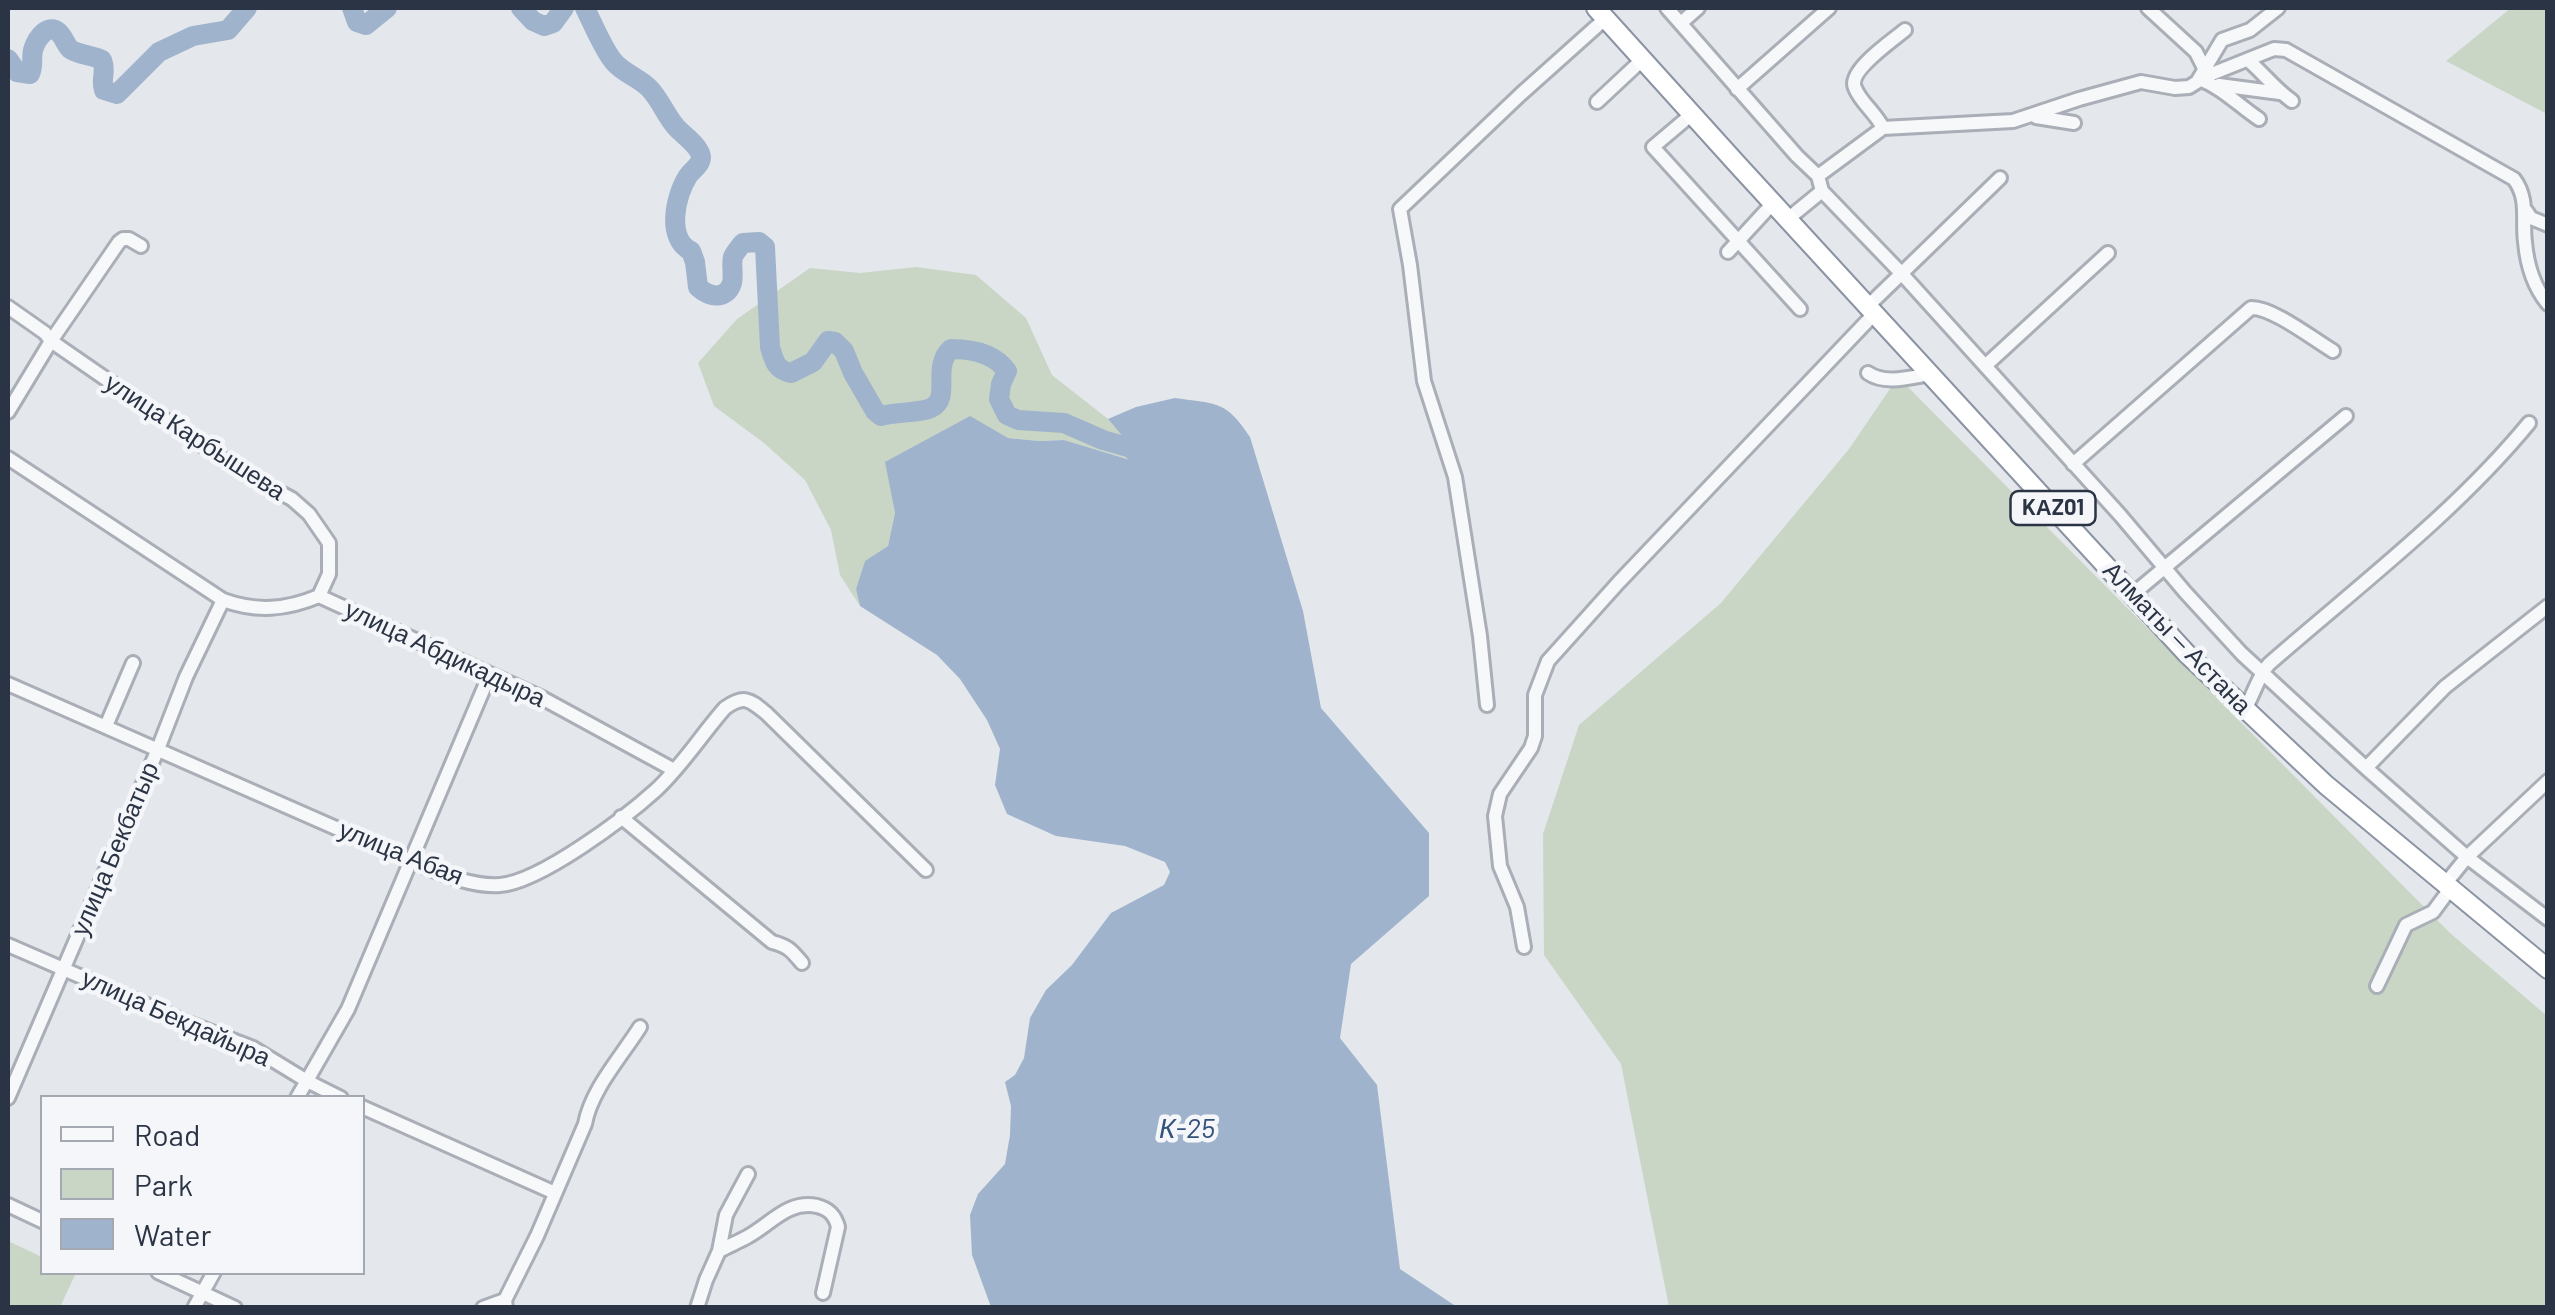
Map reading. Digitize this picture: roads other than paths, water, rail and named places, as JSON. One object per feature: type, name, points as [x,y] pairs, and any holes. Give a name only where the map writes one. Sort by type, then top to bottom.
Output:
[{"type":"highway","name":"Алматы — Астана","points":[[1601,13],[2187,654],[2326,785],[2548,969]]},
{"type":"street","points":[[1666,8],[1818,176],[1822,191],[1902,274],[2215,626],[2366,768],[2468,857],[2548,919]]},
{"type":"street","points":[[1680,23],[1698,8]]},
{"type":"street","points":[[1737,89],[1829,8]]},
{"type":"street","points":[[2148,8],[2196,52],[2202,74],[2260,119]]},
{"type":"street","points":[[1818,176],[1883,128],[1997,123],[2033,116],[2141,82],[2190,87],[2222,40],[2250,30],[2278,8]]},
{"type":"street","points":[[1488,705],[1455,478],[1424,380],[1400,208],[1601,13]]},
{"type":"street","points":[[1883,128],[1855,88],[1854,80],[1858,70],[1905,30]]},
{"type":"street","points":[[2202,74],[2274,50],[2286,50],[2514,179],[2523,191],[2528,266],[2548,304]]},
{"type":"street","points":[[1597,102],[1643,59]]},
{"type":"street","points":[[2214,84],[2286,97],[2248,60]]},
{"type":"street","points":[[1692,114],[1653,146],[1733,247],[1800,309]]},
{"type":"street","points":[[2033,116],[2074,123]]},
{"type":"street","points":[[1524,948],[1517,907],[1500,866],[1496,816],[1500,794],[1536,736],[1535,695],[1548,661],[1902,274],[2000,178]]},
{"type":"street","points":[[1789,218],[1822,191]]},
{"type":"street","points":[[1733,247],[1774,202]]},
{"type":"street","points":[[2524,208],[2536,221],[2548,225]]},
{"type":"street","points":[[8,412],[51,341],[121,240],[129,239],[141,246]]},
{"type":"street","points":[[1985,366],[2108,253]]},
{"type":"street","name":"улица Карбышева","points":[[8,306],[51,341],[197,442],[292,499],[309,514],[330,543],[329,574],[319,596]]},
{"type":"street","points":[[2073,464],[2250,308],[2270,313],[2333,351]]},
{"type":"street","points":[[1868,373],[1884,379],[1930,374]]},
{"type":"street","points":[[2132,594],[2346,416]]},
{"type":"street","points":[[2245,708],[2262,672],[2460,497],[2500,459],[2529,423]]},
{"type":"street","name":"улица Абдикадыра","points":[[8,458],[223,600],[269,609],[319,596],[542,698],[674,770]]},
{"type":"street","name":"улица Бекбатыр","points":[[8,1098],[186,677],[223,600]]},
{"type":"street","points":[[2366,768],[2446,688],[2548,606]]},
{"type":"street","points":[[106,726],[133,663]]},
{"type":"street","points":[[299,1095],[348,1009],[490,676]]},
{"type":"street","name":"улица Абая","points":[[8,684],[411,861],[455,878],[503,885],[562,859],[621,818],[658,789],[725,708],[736,700],[750,701],[926,870]]},
{"type":"street","points":[[2376,986],[2406,925],[2433,912],[2468,857],[2548,781]]},
{"type":"street","points":[[621,818],[772,942],[791,950],[802,963]]},
{"type":"street","name":"улица Бекдайыра","points":[[8,945],[253,1048],[335,1095]]},
{"type":"street","points":[[483,1308],[506,1304],[586,1124],[588,1107],[640,1027]]},
{"type":"street","points":[[365,1108],[555,1192]]},
{"type":"street","points":[[697,1308],[719,1252],[726,1215],[748,1174]]},
{"type":"street","points":[[719,1252],[789,1208],[806,1204],[822,1207],[836,1218],[838,1226],[823,1293]]},
{"type":"street","points":[[8,1206],[40,1219]]},
{"type":"street","points":[[164,1275],[235,1308]]},
{"type":"street","points":[[194,1308],[212,1275]]},
{"type":"water","name":"К-25","points":[[1175,398],[1227,410],[1250,437],[1303,611],[1321,708],[1429,833],[1429,896],[1351,964],[1340,1038],[1377,1085],[1400,1269],[1457,1307],[991,1307],[972,1255],[970,1215],[978,1194],[1005,1164],[1011,1106],[1005,1082],[1015,1075],[1024,1058],[1030,1018],[1046,990],[1072,965],[1111,913],[1164,885],[1170,872],[1165,862],[1125,846],[1056,836],[1007,814],[995,785],[1000,749],[987,720],[960,679],[937,655],[860,606],[856,589],[865,561],[888,546],[895,513],[885,462],[970,416],[1008,438],[1064,440],[1147,465],[1108,419],[1136,407]]},
{"type":"waterway","points":[[8,59],[17,72],[30,74],[35,45],[44,32],[53,29],[70,49],[102,60],[104,90],[117,94],[159,52],[193,36],[228,30],[247,8]]},
{"type":"waterway","points":[[352,8],[357,22],[366,25],[387,8]]},
{"type":"waterway","points":[[521,8],[544,26],[553,23],[564,8]]},
{"type":"waterway","points":[[585,8],[614,62],[650,89],[672,123],[700,153],[700,162],[679,194],[675,216],[678,237],[695,262],[698,287],[712,295],[726,293],[732,283],[733,257],[742,244],[759,242],[765,247],[770,347],[779,367],[791,373],[813,362],[828,341],[835,342],[881,416],[927,410],[937,404],[942,365],[951,349],[982,353],[1007,371],[999,399],[1007,415],[1018,420],[1064,423],[1131,448],[1167,485]]}]
